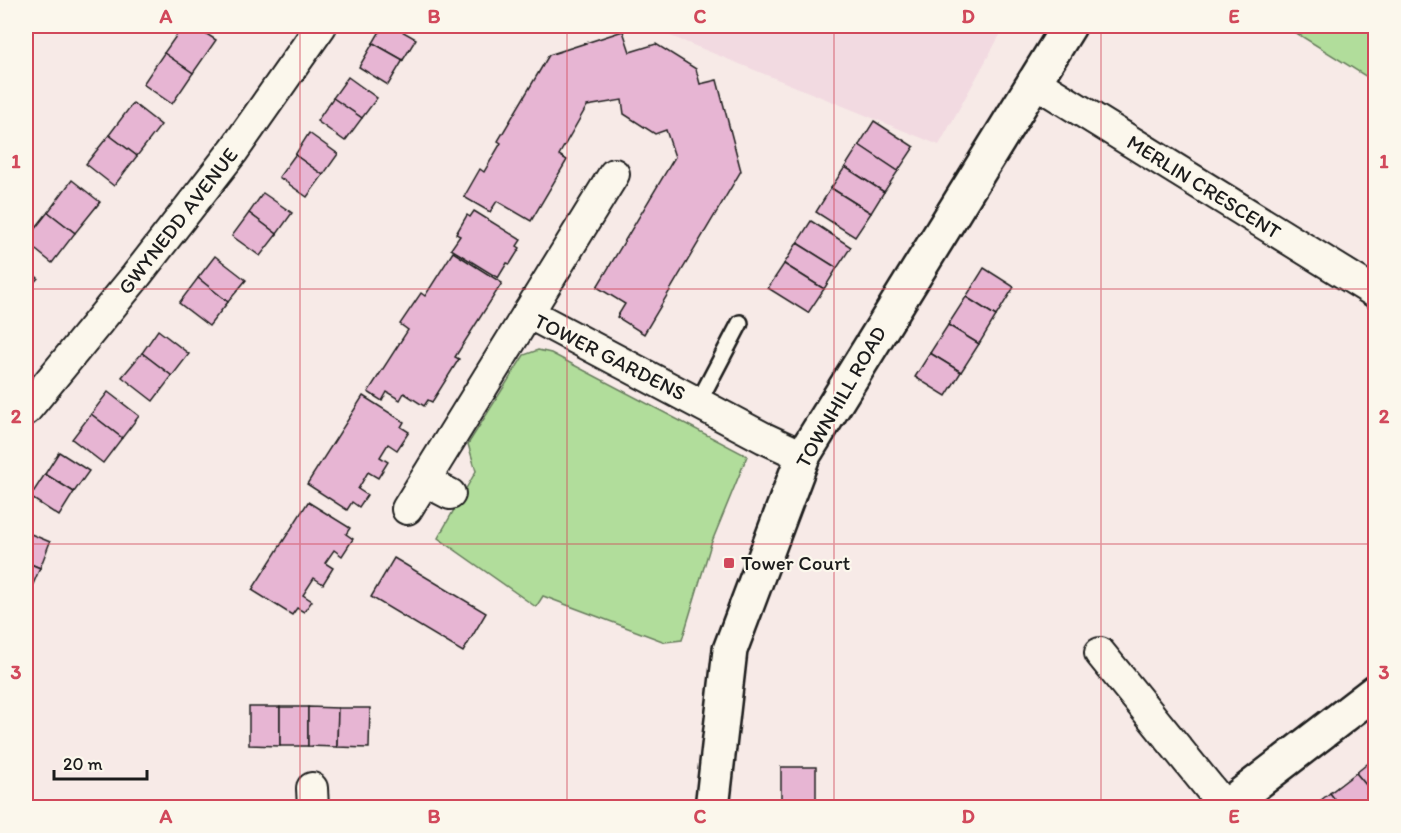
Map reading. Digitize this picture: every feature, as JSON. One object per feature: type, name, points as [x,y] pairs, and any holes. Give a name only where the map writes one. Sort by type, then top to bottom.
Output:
[{"type":"street","name":"GWYNEDD AVENUE","points":[[26,410],[136,276],[234,150],[321,26]]},
{"type":"street","name":"TOWNHILL ROAD","points":[[712,807],[730,650],[803,456],[1069,26]]},
{"type":"street","name":"MERLIN CRESCENT","points":[[1034,81],[1376,293]]},
{"type":"street","points":[[528,313],[614,174]]},
{"type":"street","name":"TOWER GARDENS","points":[[407,509],[437,488],[528,313],[764,438],[803,456]]},
{"type":"street","points":[[1100,653],[1224,807],[1376,691]]},
{"type":"lane","points":[[698,403],[740,323]]},
{"type":"shaded area","points":[[646,26],[1005,26],[939,145]]},
{"type":"green space","points":[[1285,26],[1375,26],[1375,82]]},
{"type":"green space","points":[[538,350],[551,353],[747,456],[711,544],[682,640],[665,642],[543,596],[536,607],[438,538],[476,471],[468,444],[524,355]]},
{"type":"building","points":[[183,26],[194,26],[216,40],[193,73],[164,53]]},
{"type":"building","points":[[383,26],[393,26],[416,39],[403,60],[373,43]]},
{"type":"building","points":[[623,31],[630,52],[656,44],[696,69],[700,84],[717,80],[741,171],[644,334],[617,317],[625,304],[597,287],[675,157],[666,130],[655,134],[624,114],[622,100],[587,106],[559,155],[567,160],[531,221],[497,201],[490,212],[464,197],[480,169],[484,172],[501,143],[498,141],[549,55]]},
{"type":"building","points":[[373,43],[403,60],[388,85],[359,67]]},
{"type":"building","points":[[164,53],[193,73],[172,104],[143,84]]},
{"type":"building","points":[[348,77],[377,98],[362,118],[333,98]]},
{"type":"building","points":[[333,98],[362,118],[345,141],[317,121]]},
{"type":"building","points":[[133,103],[161,125],[137,156],[109,135]]},
{"type":"building","points":[[874,121],[914,147],[898,171],[859,145]]},
{"type":"building","points":[[309,133],[338,154],[323,175],[295,155]]},
{"type":"building","points":[[109,135],[137,156],[114,186],[86,164]]},
{"type":"building","points":[[859,145],[898,171],[884,192],[845,167]]},
{"type":"building","points":[[295,155],[323,175],[307,197],[279,177]]},
{"type":"building","points":[[845,167],[884,192],[871,213],[831,188]]},
{"type":"building","points":[[72,180],[100,202],[75,233],[48,212]]},
{"type":"building","points":[[831,188],[871,213],[855,237],[816,212]]},
{"type":"building","points":[[263,193],[292,213],[277,234],[249,213]]},
{"type":"building","points":[[474,211],[521,240],[517,246],[520,248],[498,278],[451,249],[460,236],[456,234],[467,215],[470,217]]},
{"type":"building","points":[[48,212],[75,233],[52,263],[26,242]]},
{"type":"building","points":[[249,213],[277,234],[260,256],[232,236]]},
{"type":"building","points":[[811,221],[851,247],[837,268],[797,243]]},
{"type":"building","points":[[797,243],[837,268],[824,289],[784,264]]},
{"type":"building","points":[[453,252],[502,283],[455,357],[459,359],[432,402],[428,400],[424,406],[404,393],[400,400],[387,392],[382,401],[368,392],[408,330],[400,324],[421,293],[425,296]]},
{"type":"building","points":[[215,256],[246,280],[228,302],[198,278]]},
{"type":"building","points":[[784,264],[824,289],[808,313],[768,288]]},
{"type":"building","points":[[26,268],[38,278],[26,291]]},
{"type":"building","points":[[984,268],[1014,287],[996,316],[966,297]]},
{"type":"building","points":[[198,278],[228,302],[209,326],[179,303]]},
{"type":"building","points":[[966,297],[996,316],[979,344],[948,325]]},
{"type":"building","points":[[948,325],[979,344],[961,372],[930,353]]},
{"type":"building","points":[[158,330],[189,354],[172,376],[142,353]]},
{"type":"building","points":[[142,353],[172,376],[153,401],[122,377]]},
{"type":"building","points":[[930,353],[961,372],[946,396],[915,377]]},
{"type":"building","points":[[108,392],[139,416],[122,438],[91,414]]},
{"type":"building","points":[[363,396],[404,422],[401,427],[409,432],[397,450],[388,444],[380,457],[388,462],[378,478],[368,472],[358,489],[367,495],[359,507],[352,502],[347,510],[307,484]]},
{"type":"building","points":[[91,414],[122,438],[103,463],[72,439]]},
{"type":"building","points":[[59,452],[89,471],[74,492],[45,474]]},
{"type":"building","points":[[45,474],[74,492],[59,516],[30,497]]},
{"type":"building","points":[[308,502],[350,528],[346,534],[353,539],[342,556],[334,550],[325,563],[333,568],[323,584],[314,578],[303,595],[312,601],[304,612],[297,608],[292,615],[252,590]]},
{"type":"building","points":[[26,532],[50,542],[40,568],[26,562]]},
{"type":"building","points":[[394,558],[486,613],[463,652],[371,597]]},
{"type":"building","points":[[26,562],[40,568],[28,596],[26,595]]},
{"type":"building","points":[[249,707],[280,707],[280,746],[249,745]]},
{"type":"building","points":[[280,707],[308,707],[308,746],[280,746]]},
{"type":"building","points":[[308,707],[338,708],[337,747],[308,746]]},
{"type":"building","points":[[338,708],[370,708],[369,748],[337,747]]},
{"type":"building","points":[[1376,757],[1376,797],[1356,773]]},
{"type":"building","points":[[781,767],[816,767],[816,801],[781,801]]},
{"type":"building","points":[[1356,773],[1376,797],[1376,802],[1369,808],[1341,808],[1330,793]]},
{"type":"building","points":[[1330,793],[1341,808],[1311,808]]},
{"type":"building","points":[[781,801],[816,801],[817,808],[781,808]]},
{"type":"place","name":"Tower Court","points":[[729,563]]}]
